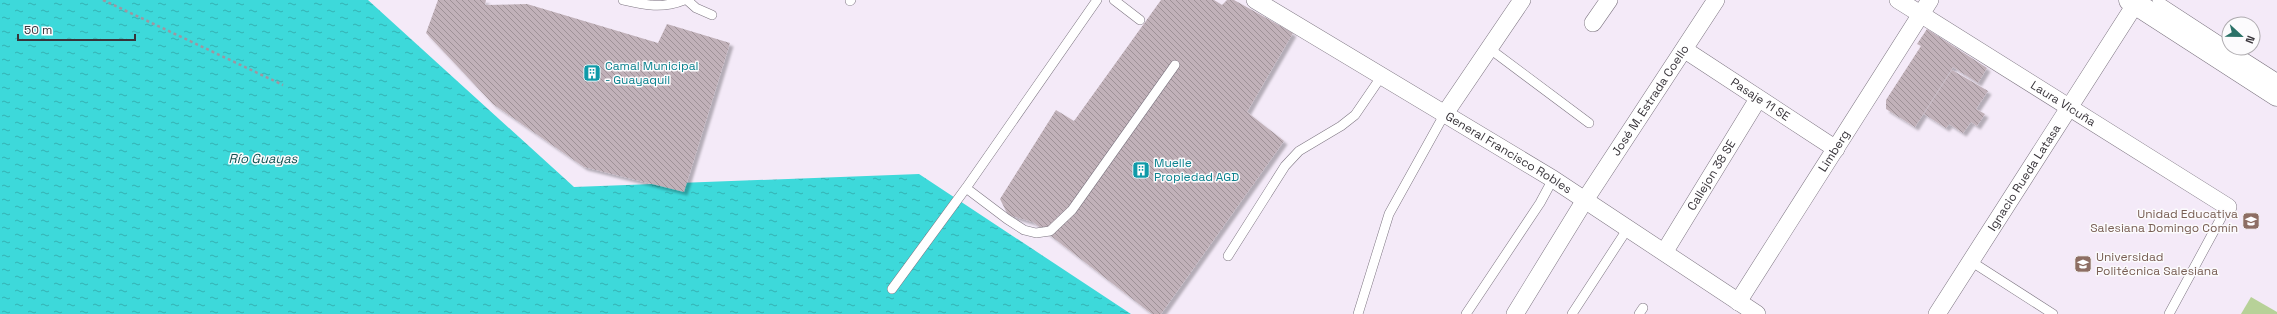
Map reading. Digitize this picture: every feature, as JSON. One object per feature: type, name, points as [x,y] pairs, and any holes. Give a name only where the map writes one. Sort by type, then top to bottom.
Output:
[{"type":"main road","points":[[2135,1],[2277,95]]},
{"type":"street","points":[[1444,115],[1522,0]]},
{"type":"street","points":[[1593,23],[1609,0]]},
{"type":"street","name":"José M. Estrada Coello","points":[[1515,314],[1585,200],[1716,0]]},
{"type":"street","name":"Laura Vicuña","points":[[1898,0],[2069,107],[2225,212]]},
{"type":"street","name":"Limberg","points":[[1738,302],[1930,0]]},
{"type":"street","name":"Ignacio Rueda Latasa","points":[[1937,314],[1972,262],[2135,1]]},
{"type":"street","name":"General Francisco Robles","points":[[1264,2],[1381,77],[1553,179],[1665,251],[1757,314]]},
{"type":"street","name":"Pasaje 11 SE","points":[[1684,50],[1836,149]]},
{"type":"street","name":"Callejon 38 SE","points":[[1665,251],[1758,99]]},
{"type":"lane","points":[[623,0],[653,7],[665,6],[685,0],[696,8],[712,15]]},
{"type":"lane","points":[[892,289],[966,188],[1097,0]]},
{"type":"lane","points":[[1114,0],[1140,20]]},
{"type":"lane","points":[[2157,0],[2221,42]]},
{"type":"lane","points":[[1490,49],[1589,124]]},
{"type":"lane","points":[[2243,56],[2277,78]]},
{"type":"lane","points":[[966,188],[1006,219],[1024,230],[1036,233],[1050,231],[1072,210],[1175,65]]},
{"type":"lane","points":[[1228,256],[1285,166],[1299,151],[1341,126],[1354,115],[1381,77]]},
{"type":"lane","points":[[1358,314],[1389,214],[1444,115]]},
{"type":"lane","points":[[1466,314],[1540,203],[1553,179]]},
{"type":"lane","points":[[2169,314],[2225,212]]},
{"type":"lane","points":[[1572,314],[1628,228]]},
{"type":"lane","points":[[1972,262],[2053,314]]},
{"type":"path","points":[[103,0],[283,85]]},
{"type":"green space","points":[[2251,297],[2277,312],[2277,314],[2241,314]]},
{"type":"water","name":"Río Guayas","points":[[0,0],[368,0],[574,187],[919,174],[1131,314],[0,314]]},
{"type":"building","name":"Camal Municipal - Guayaquil","points":[[438,0],[486,0],[485,5],[527,4],[658,43],[667,24],[730,43],[684,192],[584,167],[493,104],[426,33]]},
{"type":"building","name":"Muelle Propiedad AGD","points":[[1161,0],[1214,0],[1222,5],[1227,0],[1234,0],[1293,33],[1247,112],[1284,141],[1161,314],[1152,314],[1033,222],[1008,215],[1000,199],[1056,110],[1074,121]]},
{"type":"building","points":[[1927,29],[1987,68],[1978,83],[1953,67],[1915,127],[1886,109],[1886,100],[1921,46],[1917,44]]},
{"type":"building","points":[[1952,70],[1988,91],[1976,109],[1985,114],[1977,126],[1971,122],[1963,133],[1949,124],[1946,128],[1924,114]]},
{"type":"place","name":"Camal Municipal - Guayaquil","points":[[592,73]]},
{"type":"place","name":"Muelle Propiedad AGD","points":[[1141,170]]},
{"type":"place","name":"Unidad Educativa Salesiana Domingo Comín","points":[[2251,221]]},
{"type":"place","name":"Universidad Politécnica Salesiana","points":[[2083,264]]}]
